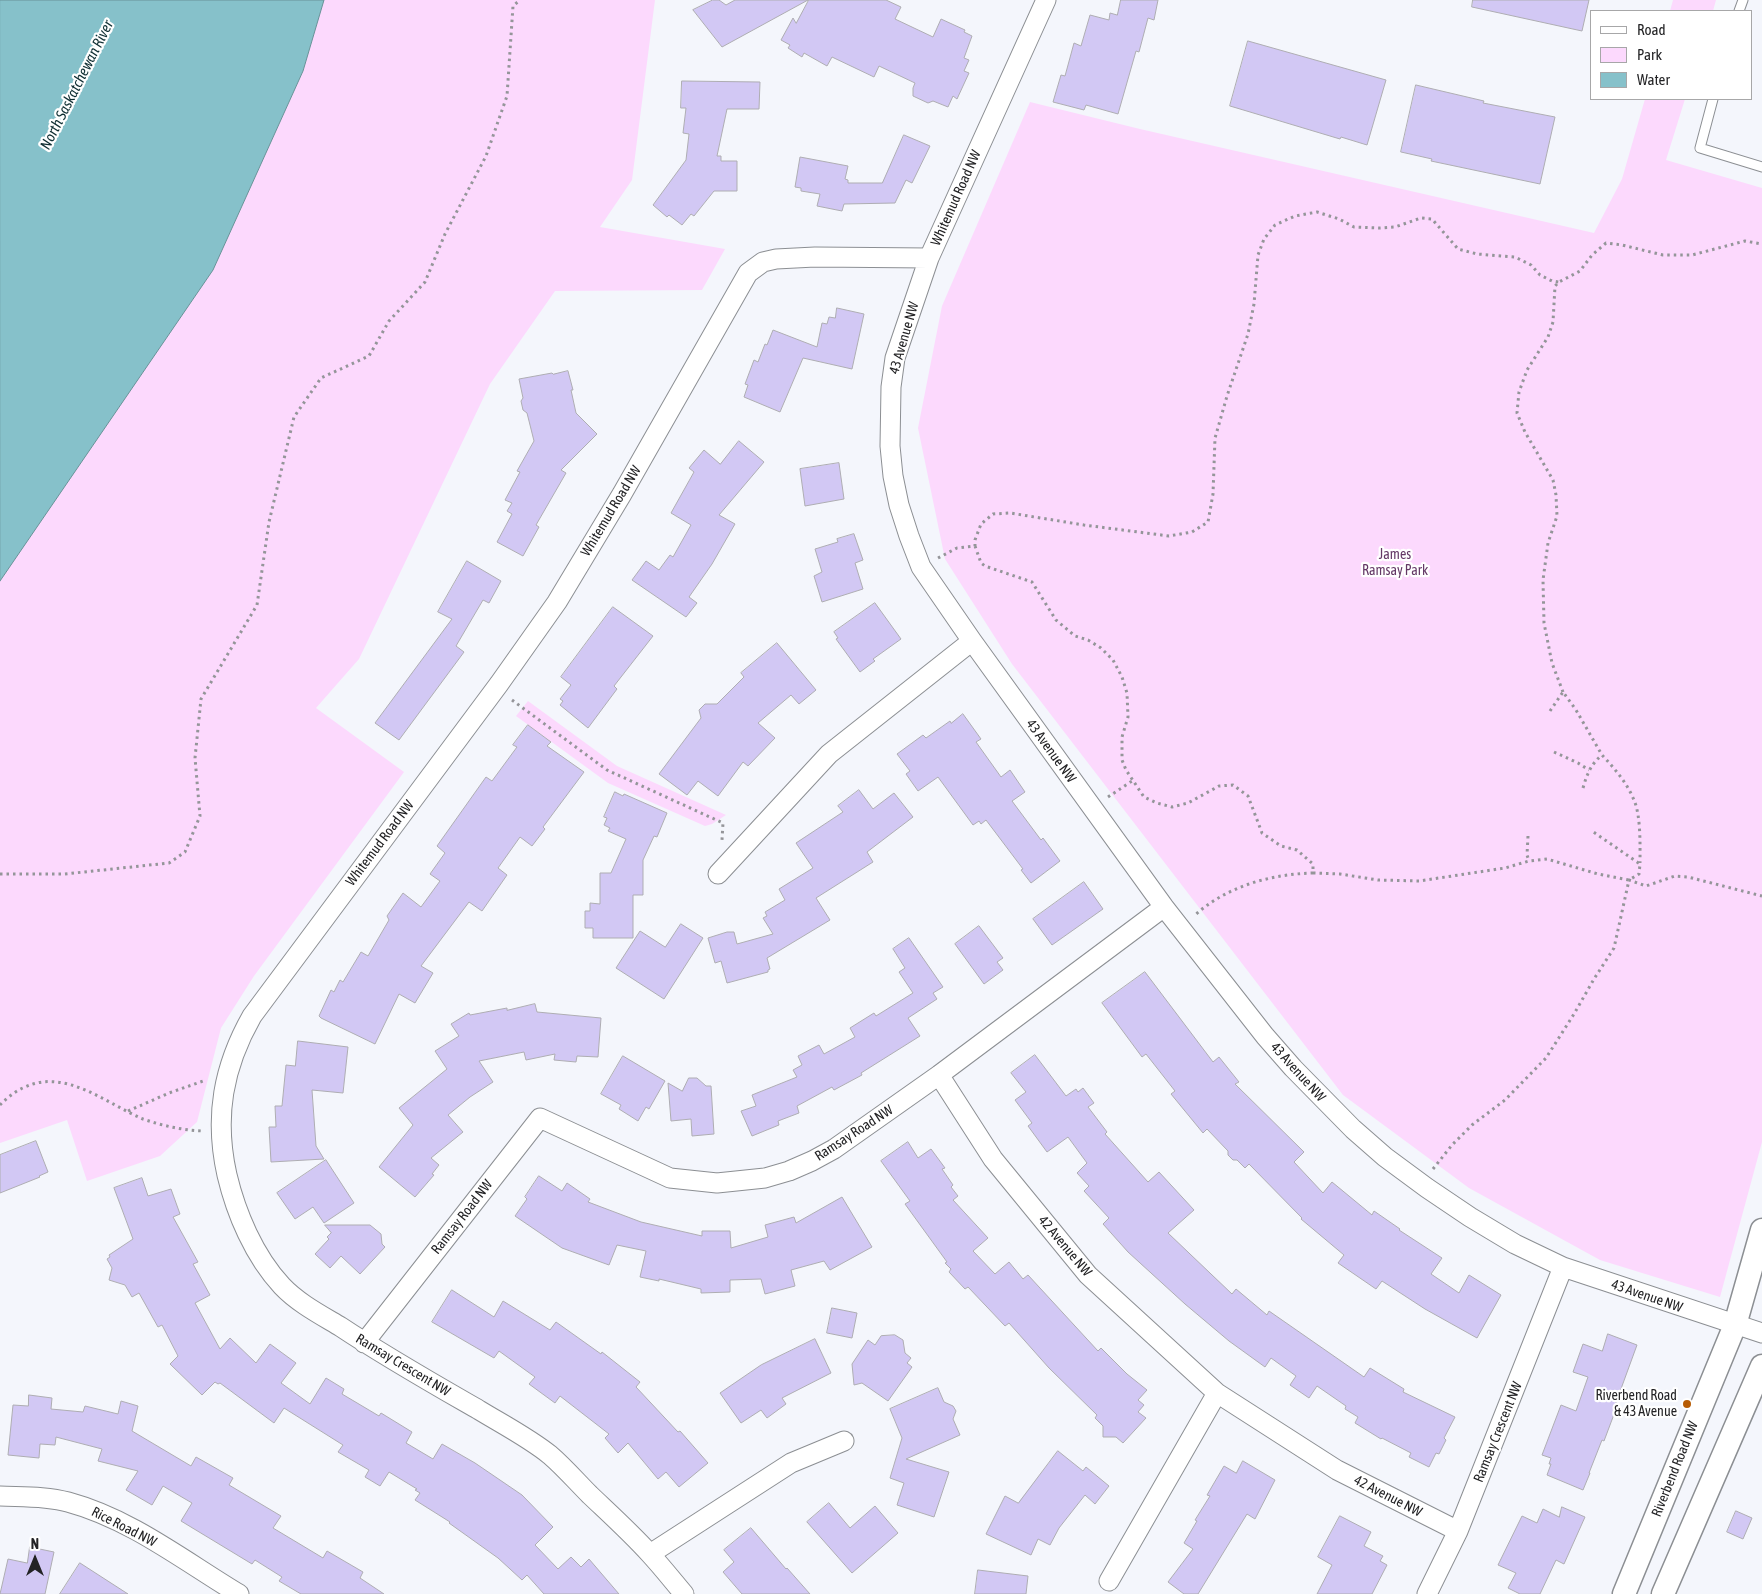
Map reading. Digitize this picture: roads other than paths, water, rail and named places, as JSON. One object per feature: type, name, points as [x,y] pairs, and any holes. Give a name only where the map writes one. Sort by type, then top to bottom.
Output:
[{"type":"street","name":"Whitemud Road NW","points":[[221,1132],[223,1094],[227,1073],[242,1034],[256,1010],[499,684],[562,594],[622,494],[748,273],[763,262],[776,259],[815,257],[929,258],[1040,2]]},
{"type":"street","name":"43 Avenue NW","points":[[929,258],[896,358],[891,387],[889,417],[893,476],[899,505],[909,536],[921,567],[972,641],[1164,907],[1265,1036],[1310,1087],[1385,1157],[1427,1188],[1470,1218],[1508,1240],[1562,1267],[1762,1333]]},
{"type":"street","points":[[718,874],[829,754],[972,641]]},
{"type":"street","name":"Ramsay Road NW","points":[[364,1343],[540,1118],[670,1178],[694,1182],[741,1182],[781,1173],[812,1161],[834,1149],[939,1075],[1164,907]]},
{"type":"street","name":"42 Avenue NW","points":[[939,1075],[993,1159],[1088,1275],[1217,1393],[1338,1470],[1458,1531]]},
{"type":"street","name":"Ramsay Crescent NW","points":[[221,1132],[225,1163],[239,1214],[265,1263],[282,1286],[298,1300],[364,1343],[550,1455],[650,1554],[684,1594]]},
{"type":"street","name":"Riverbend Road NW","points":[[1624,1594],[1734,1325],[1762,1230]]},
{"type":"street","name":"Ramsay Crescent NW","points":[[1427,1594],[1458,1531],[1562,1267]]},
{"type":"street","points":[[1664,1594],[1762,1366]]},
{"type":"street","points":[[1109,1581],[1217,1393]]},
{"type":"street","points":[[650,1554],[790,1463],[844,1441]]},
{"type":"street","name":"Rice Road NW","points":[[0,1496],[33,1497],[66,1502],[99,1512],[138,1532],[237,1593]]},
{"type":"lane","points":[[1713,100],[1700,148],[1762,167]]},
{"type":"water","name":"North Saskatchewan River","points":[[0,0],[324,0],[303,71],[213,270],[0,581]]},
{"type":"place","name":"Riverbend Road & 43 Avenue","points":[[1687,1404]]},
{"type":"park label","name":"James Ramsay Park","points":[[1395,564]]}]
